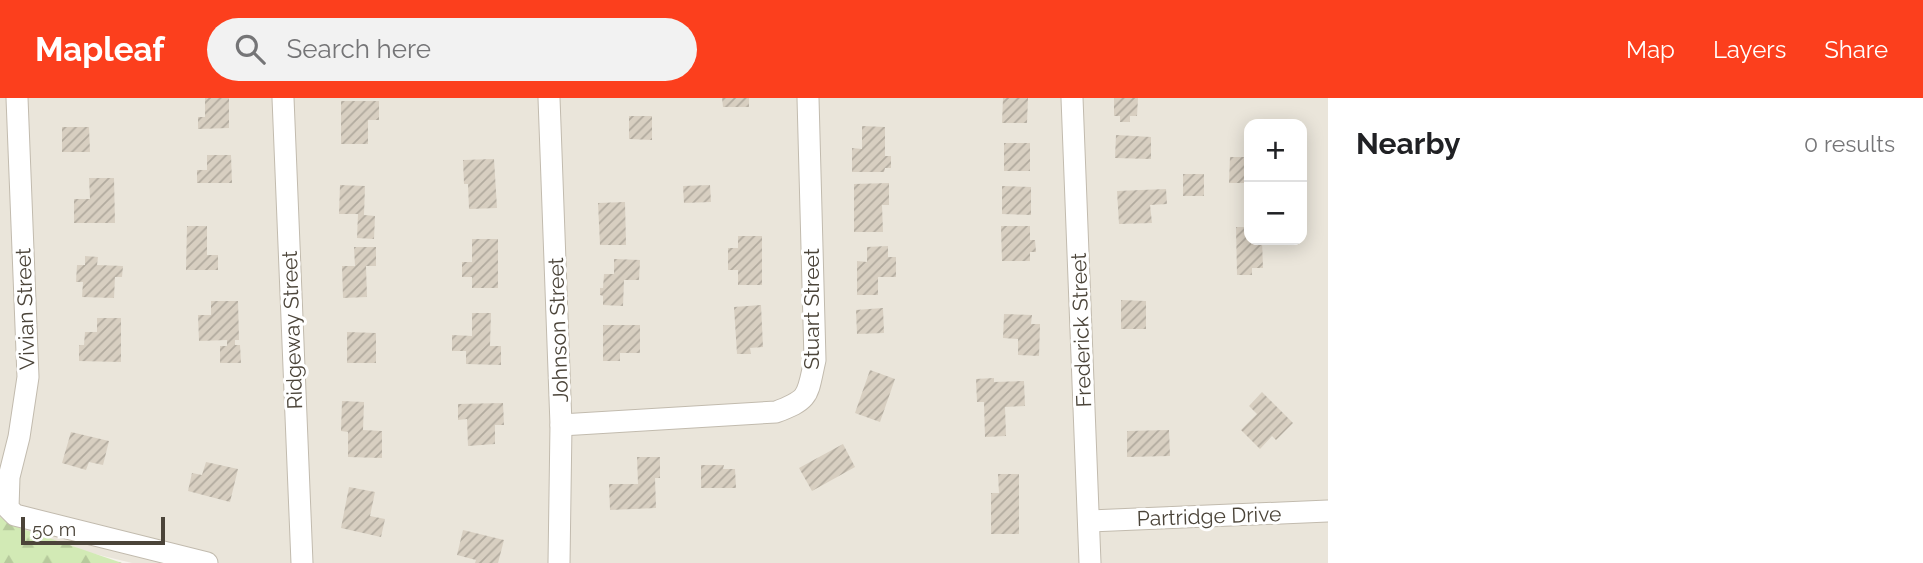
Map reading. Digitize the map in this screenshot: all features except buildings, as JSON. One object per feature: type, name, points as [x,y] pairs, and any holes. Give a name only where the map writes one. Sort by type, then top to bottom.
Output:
[{"type":"street","name":"Vivian Street","points":[[17,98],[28,377],[8,486],[8,508],[15,515],[207,563]]},
{"type":"street","name":"Ridgeway Street","points":[[283,98],[302,563]]},
{"type":"street","name":"Johnson Street","points":[[548,98],[561,425],[559,563]]},
{"type":"street","name":"Stuart Street","points":[[561,425],[776,412],[800,403],[808,390],[815,360],[808,98]]},
{"type":"street","name":"Frederick Street","points":[[1072,98],[1090,563]]},
{"type":"street","name":"Partridge Drive","points":[[1090,521],[1328,511]]},
{"type":"shaded area","points":[[0,98],[1328,98],[1328,563],[132,563],[0,538]]},
{"type":"green space","points":[[0,517],[11,525],[122,563],[0,563]]}]
